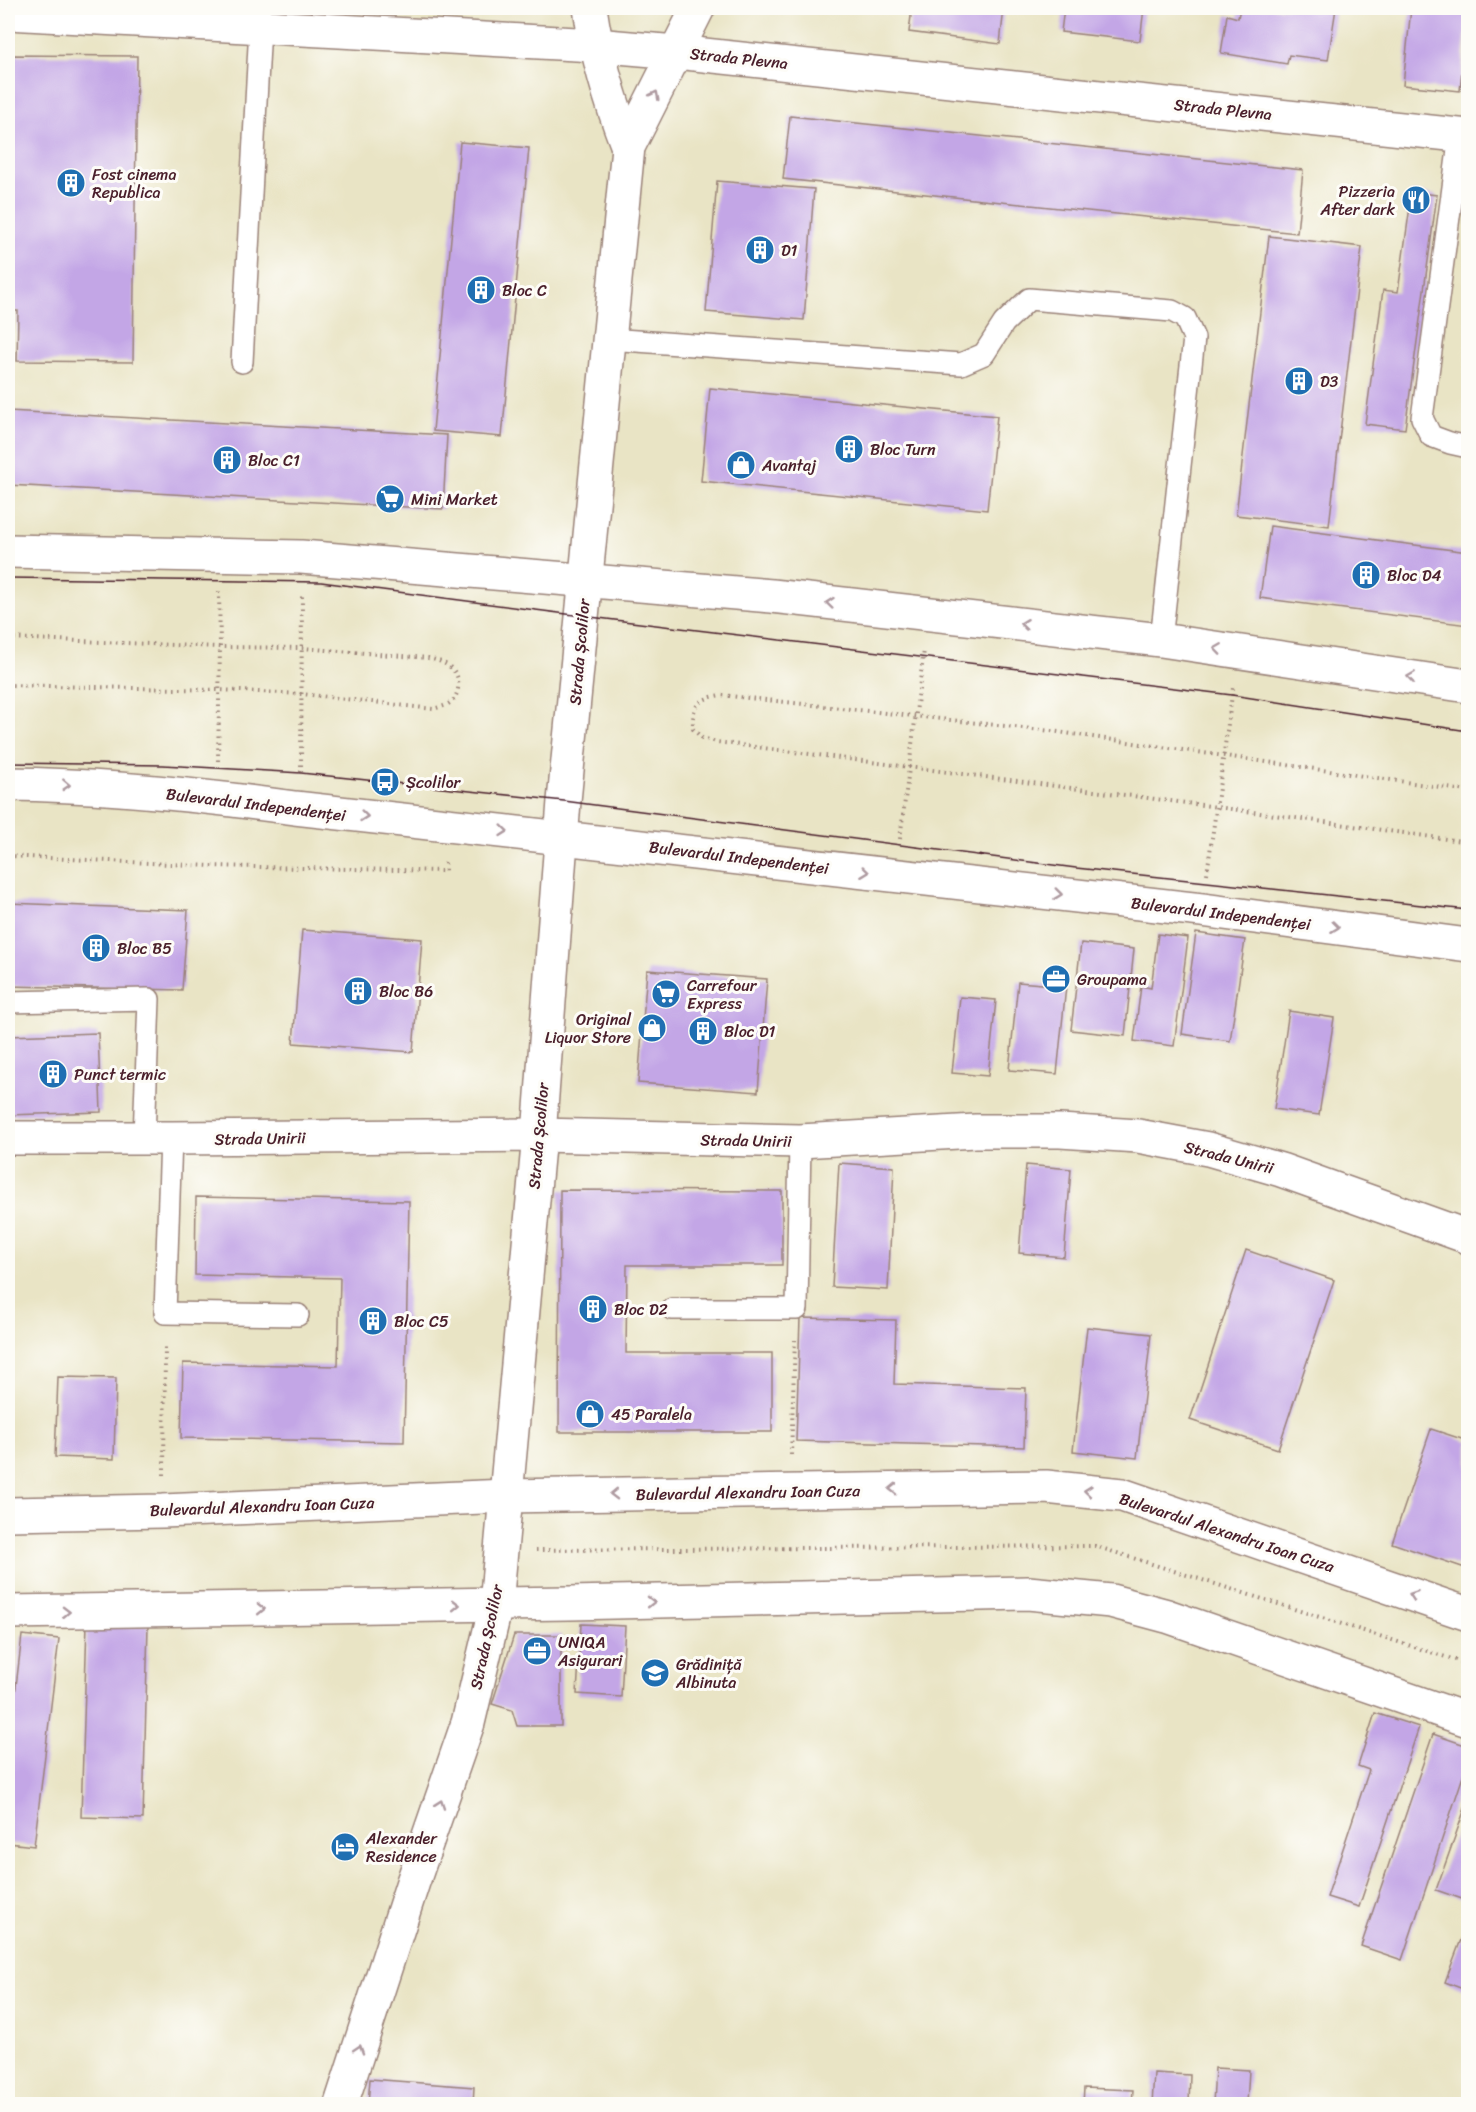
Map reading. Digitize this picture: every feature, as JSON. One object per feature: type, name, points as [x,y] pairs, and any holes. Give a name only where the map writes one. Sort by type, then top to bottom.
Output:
[{"type":"main road","name":"Strada Școlilor","points":[[590,8],[595,45],[628,147]]},
{"type":"main road","name":"Strada Școlilor","points":[[341,2104],[413,1882],[468,1723],[496,1605],[539,1135],[561,837],[628,147],[698,8]]},
{"type":"main road","name":"Strada Plevna","points":[[8,13],[260,27],[381,21],[1464,135]]},
{"type":"main road","points":[[8,551],[301,557],[772,596],[1161,640],[1468,686]]},
{"type":"main road","name":"Bulevardul Independenței","points":[[8,784],[66,784],[219,797],[296,808],[1202,910],[1468,945]]},
{"type":"main road","name":"Strada Unirii","points":[[8,1138],[539,1135],[800,1141],[976,1131],[1060,1131],[1138,1136],[1208,1149],[1281,1170],[1468,1237]]},
{"type":"main road","name":"Bulevardul Alexandru Ioan Cuza","points":[[8,1514],[163,1511],[506,1496],[1046,1487],[1122,1495],[1468,1614]]},
{"type":"main road","points":[[8,1612],[496,1605],[1028,1593],[1075,1596],[1111,1601],[1167,1616],[1468,1720]]},
{"type":"lane","points":[[242,362],[260,27]]},
{"type":"lane","points":[[1464,135],[1422,418],[1431,436],[1468,447]]},
{"type":"lane","points":[[608,339],[961,364],[984,354],[1004,323],[1029,299],[1172,311],[1185,318],[1194,338],[1161,640]]},
{"type":"lane","points":[[8,1002],[149,999],[158,1138],[165,1313],[298,1316]]},
{"type":"lane","points":[[672,1309],[796,1309],[800,1141]]},
{"type":"path","points":[[219,797],[220,554]]},
{"type":"path","points":[[296,808],[301,773],[301,557]]},
{"type":"path","points":[[895,875],[929,613]]},
{"type":"path","points":[[8,638],[302,648],[428,658],[444,662],[454,670],[459,682],[457,695],[450,704],[433,709],[302,694],[8,685]]},
{"type":"path","points":[[1202,910],[1238,652]]},
{"type":"path","points":[[1468,791],[1051,731],[721,694],[705,698],[697,704],[692,718],[693,729],[702,738],[717,742],[1468,842]]},
{"type":"path","points":[[8,856],[210,866],[445,872],[446,825]]},
{"type":"path","points":[[790,1490],[796,1309]]},
{"type":"path","points":[[163,1511],[165,1313]]},
{"type":"building","points":[[912,8],[1004,8],[1000,44],[909,32]]},
{"type":"building","points":[[1064,8],[1144,8],[1140,41],[1061,32]]},
{"type":"building","points":[[1240,8],[1336,8],[1328,60],[1289,55],[1287,64],[1221,53],[1227,15],[1238,18]]},
{"type":"building","points":[[1411,8],[1468,8],[1460,91],[1403,85]]},
{"type":"building","name":"Fost cinema Republica","points":[[8,55],[137,56],[133,362],[17,361],[18,311],[8,311]]},
{"type":"building","points":[[790,116],[1303,170],[1297,233],[783,179]]},
{"type":"building","name":"Bloc C","points":[[460,142],[529,148],[502,437],[433,431]]},
{"type":"building","name":"D1","points":[[717,181],[814,189],[804,320],[706,312]]},
{"type":"building","points":[[1412,192],[1437,195],[1405,429],[1365,424],[1383,290],[1398,292]]},
{"type":"building","name":"D3","points":[[1269,236],[1362,247],[1329,526],[1236,515]]},
{"type":"building","name":"Bloc Turn","points":[[710,388],[997,416],[987,510],[701,481]]},
{"type":"building","name":"Bloc C1","points":[[8,411],[447,435],[443,509],[8,485]]},
{"type":"building","name":"Bloc D4","points":[[1270,526],[1468,552],[1468,625],[1260,598]]},
{"type":"building","name":"Bloc B5","points":[[8,903],[188,910],[182,990],[8,986]]},
{"type":"building","name":"Bloc B6","points":[[302,930],[422,939],[413,1052],[293,1043]]},
{"type":"building","points":[[1196,933],[1245,940],[1230,1041],[1182,1034]]},
{"type":"building","points":[[1158,934],[1188,938],[1174,1046],[1134,1041],[1141,986],[1151,988]]},
{"type":"building","points":[[1081,943],[1134,949],[1125,1036],[1071,1030]]},
{"type":"building","name":"Bloc D1","points":[[647,970],[767,979],[758,1092],[638,1083]]},
{"type":"building","points":[[1018,982],[1066,986],[1057,1074],[1009,1070]]},
{"type":"building","points":[[960,997],[996,1000],[988,1076],[952,1073]]},
{"type":"building","points":[[1289,1011],[1334,1018],[1319,1115],[1274,1109]]},
{"type":"building","name":"Punct termic","points":[[98,1033],[101,1112],[8,1115],[8,1036]]},
{"type":"building","points":[[839,1163],[894,1167],[888,1290],[832,1287]]},
{"type":"building","points":[[1026,1165],[1071,1169],[1064,1257],[1019,1253]]},
{"type":"building","name":"Bloc D2","points":[[560,1190],[782,1191],[782,1265],[627,1265],[626,1353],[772,1353],[772,1432],[559,1432]]},
{"type":"building","name":"Bloc C5","points":[[196,1197],[409,1201],[404,1442],[181,1438],[183,1363],[338,1366],[340,1278],[195,1275]]},
{"type":"building","points":[[1246,1250],[1334,1280],[1278,1449],[1190,1420]]},
{"type":"building","points":[[800,1318],[896,1320],[894,1384],[1026,1388],[1024,1447],[796,1441]]},
{"type":"building","points":[[1087,1327],[1151,1334],[1137,1458],[1073,1451]]},
{"type":"building","points":[[58,1377],[116,1378],[114,1459],[55,1457]]},
{"type":"building","points":[[1431,1429],[1468,1441],[1468,1557],[1465,1568],[1392,1543]]},
{"type":"building","points":[[87,1623],[148,1625],[143,1819],[81,1817]]},
{"type":"building","points":[[581,1624],[625,1626],[621,1697],[577,1694]]},
{"type":"building","points":[[22,1635],[59,1639],[34,1846],[8,1843],[8,1755]]},
{"type":"building","points":[[514,1635],[561,1635],[561,1726],[517,1726],[512,1710],[492,1704]]},
{"type":"building","points":[[1375,1713],[1419,1727],[1359,1907],[1327,1897],[1369,1770],[1358,1766]]},
{"type":"building","points":[[1433,1734],[1468,1746],[1468,1761],[1402,1960],[1361,1946]]},
{"type":"building","points":[[1468,1800],[1468,1890],[1465,1900],[1436,1890]]},
{"type":"building","points":[[1468,1921],[1468,1991],[1445,1982]]},
{"type":"building","points":[[1215,2068],[1249,2070],[1247,2104],[1213,2104]]},
{"type":"building","points":[[1154,2073],[1190,2075],[1189,2104],[1152,2104]]},
{"type":"building","points":[[370,2079],[474,2087],[473,2104],[368,2104]]},
{"type":"building","points":[[1084,2088],[1133,2090],[1132,2104],[1083,2104]]},
{"type":"tram line","points":[[8,578],[321,582],[1232,695],[1468,731]]},
{"type":"tram line","points":[[8,763],[163,765],[301,773],[564,801],[1076,868],[1468,910]]},
{"type":"place","name":"Fost cinema Republica","points":[[71,183]]},
{"type":"place","name":"Pizzeria After dark","points":[[1416,200]]},
{"type":"place","name":"D1","points":[[760,250]]},
{"type":"place","name":"Bloc C","points":[[481,290]]},
{"type":"place","name":"D3","points":[[1299,381]]},
{"type":"place","name":"Bloc Turn","points":[[849,449]]},
{"type":"place","name":"Bloc C1","points":[[227,460]]},
{"type":"place","name":"Avantaj","points":[[741,465]]},
{"type":"place","name":"Mini Market","points":[[390,499]]},
{"type":"place","name":"Bloc D4","points":[[1366,575]]},
{"type":"place","name":"Școlilor","points":[[385,782]]},
{"type":"place","name":"Bloc B5","points":[[96,948]]},
{"type":"place","name":"Groupama","points":[[1056,979]]},
{"type":"place","name":"Bloc B6","points":[[358,991]]},
{"type":"place","name":"Carrefour Express","points":[[666,994]]},
{"type":"place","name":"Original Liquor Store","points":[[652,1028]]},
{"type":"place","name":"Bloc D1","points":[[703,1031]]},
{"type":"place","name":"Punct termic","points":[[53,1074]]},
{"type":"place","name":"Bloc D2","points":[[593,1309]]},
{"type":"place","name":"Bloc C5","points":[[373,1321]]},
{"type":"place","name":"45 Paralela","points":[[590,1414]]},
{"type":"place","name":"UNIQA Asigurari","points":[[537,1651]]},
{"type":"place","name":"Grădiniță Albinuta","points":[[655,1673]]},
{"type":"place","name":"Alexander Residence","points":[[345,1847]]}]
